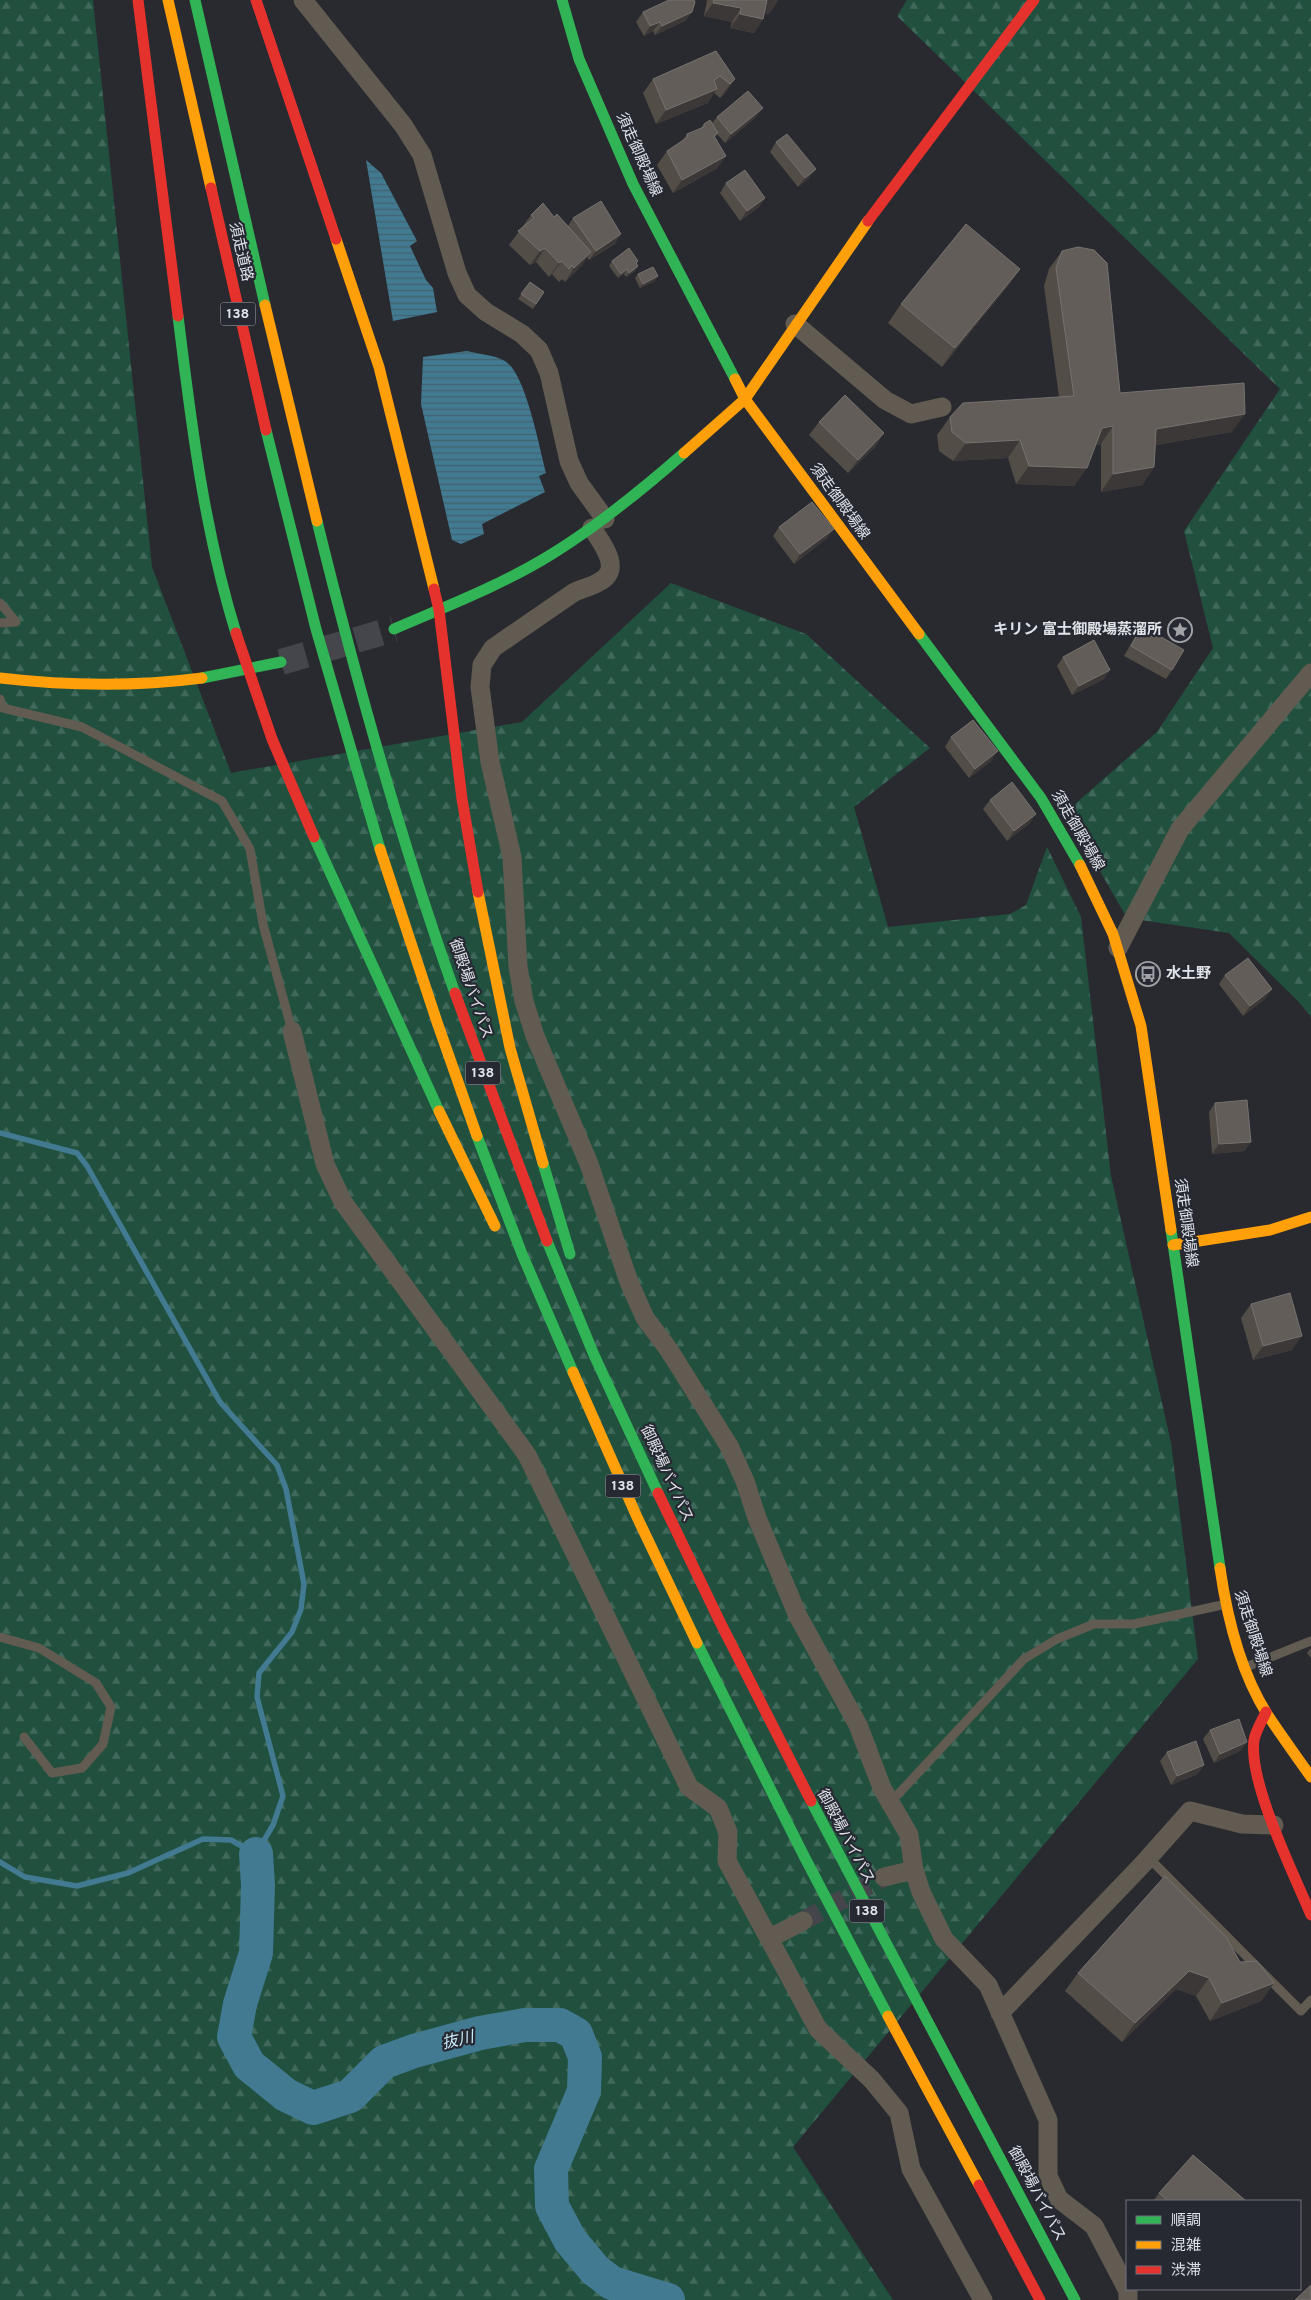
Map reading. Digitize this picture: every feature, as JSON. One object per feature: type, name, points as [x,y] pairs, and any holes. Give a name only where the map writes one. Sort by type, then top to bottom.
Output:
[{"type":"main road","points":[[138,0],[194,447],[226,602],[272,739],[314,838],[452,1139],[500,1237]]},
{"type":"main road","name":"須走道路","points":[[168,0],[271,457],[315,626],[357,774],[465,1102],[524,1260],[614,1468]]},
{"type":"main road","name":"須走道路","points":[[195,0],[294,432],[340,615]]},
{"type":"main road","points":[[256,0],[379,367],[439,610],[462,799],[484,930],[510,1048],[573,1261]]},
{"type":"main road","name":"須走御殿場線","points":[[562,0],[579,59],[633,184],[745,399],[1041,798],[1068,840],[1118,948],[1141,1026],[1225,1605],[1245,1668],[1266,1712],[1311,1777]]},
{"type":"main road","points":[[394,629],[491,587],[550,555],[598,524],[745,399],[852,242],[1034,0]]},
{"type":"main road","name":"御殿場バイパス","points":[[340,615],[381,760],[425,904],[488,1088],[549,1244],[609,1388],[669,1516],[802,1788],[1076,2300]]},
{"type":"main road","points":[[0,678],[77,685],[157,683],[248,672],[281,662]]},
{"type":"main road","points":[[1173,1245],[1270,1230],[1311,1217]]},
{"type":"main road","points":[[513,1264],[614,1468]]},
{"type":"main road","points":[[605,1349],[669,1516]]},
{"type":"main road","name":"138","points":[[614,1468],[660,1568],[776,1806],[1040,2300]]},
{"type":"main road","points":[[1266,1712],[1254,1740],[1255,1769],[1274,1825],[1311,1915]]},
{"type":"street","points":[[303,0],[403,125],[422,155],[457,274],[467,295],[486,312],[522,334],[539,350],[549,373],[569,461],[598,524],[610,558],[610,572],[600,582],[586,586],[573,593],[493,648],[482,664],[480,687],[490,762],[512,857],[518,967],[524,1001],[536,1036],[589,1164],[629,1282],[641,1309],[729,1446],[745,1481],[779,1575],[798,1616],[858,1725],[882,1788],[909,1835],[914,1870],[921,1892],[944,1939],[988,1985],[1048,2120],[1048,2176],[1059,2199],[1094,2226],[1126,2287]]},
{"type":"street","points":[[796,324],[885,400],[911,414],[942,407]]},
{"type":"street","points":[[1118,948],[1180,828],[1311,674]]},
{"type":"street","points":[[292,1031],[325,1164],[343,1202],[527,1455],[689,1787],[718,1808],[728,1832],[727,1861],[818,2029],[872,2080],[899,2113],[911,2169],[983,2300]]},
{"type":"street","points":[[1000,2013],[1148,1858],[1190,1811],[1242,1824],[1274,1825]]},
{"type":"street","points":[[884,1877],[914,1870]]},
{"type":"street","points":[[770,1938],[803,1920]]},
{"type":"lane","points":[[0,604],[16,622],[0,623]]},
{"type":"lane","points":[[0,699],[3,708],[82,727],[222,801],[250,849],[263,924],[292,1031]]},
{"type":"lane","points":[[890,1803],[1024,1659],[1057,1639],[1094,1624],[1134,1624],[1225,1605]]},
{"type":"lane","points":[[0,1637],[39,1648],[96,1683],[111,1707],[102,1744],[82,1768],[52,1773],[24,1737]]},
{"type":"lane","points":[[1245,1668],[1311,1641]]},
{"type":"lane","points":[[1148,1858],[1301,2011],[1311,2000]]},
{"type":"green space","points":[[0,0],[93,0],[152,567],[231,773],[522,722],[671,583],[806,634],[930,748],[854,807],[888,927],[1010,914],[1026,905],[1047,847],[1081,917],[1111,1176],[1171,1443],[1198,1659],[793,2147],[893,2300],[0,2300]]},
{"type":"green space","points":[[907,0],[1311,0],[1311,1017],[1300,1003],[1229,933],[1127,918],[1066,812],[1157,732],[1213,648],[1184,531],[1280,389],[897,16]]},
{"type":"water","points":[[366,160],[381,173],[417,241],[410,246],[426,280],[433,288],[437,312],[393,321]]},
{"type":"water","points":[[467,351],[501,359],[513,368],[531,412],[546,473],[539,476],[545,492],[482,524],[484,534],[461,544],[452,540],[421,404],[423,357]]},
{"type":"building","points":[[669,0],[694,0],[695,2],[692,12],[662,26],[660,22],[650,26],[643,12]]},
{"type":"building","points":[[714,0],[767,0],[763,19],[740,14],[741,8],[713,3]]},
{"type":"building","points":[[716,51],[735,79],[730,84],[720,76],[714,80],[717,89],[666,110],[653,79]]},
{"type":"building","points":[[748,91],[763,108],[731,134],[717,117]]},
{"type":"building","points":[[710,120],[718,133],[714,136],[726,156],[682,180],[667,151],[688,137],[687,134],[704,127],[704,124]]},
{"type":"building","points":[[787,134],[816,169],[805,178],[776,142]]},
{"type":"building","points":[[745,170],[765,198],[747,211],[726,183]]},
{"type":"building","points":[[601,201],[621,234],[596,251],[573,218]]},
{"type":"building","points":[[543,203],[554,217],[557,214],[591,252],[574,268],[572,265],[569,269],[562,261],[559,263],[545,248],[540,251],[518,231],[534,218],[531,215]]},
{"type":"building","points":[[966,224],[1020,269],[955,348],[901,304]]},
{"type":"building","points":[[1078,247],[1094,250],[1107,263],[1120,393],[1244,383],[1245,414],[1156,429],[1154,467],[1113,474],[1113,426],[1102,428],[1087,468],[1029,466],[1020,440],[966,443],[952,432],[950,417],[963,403],[1074,396],[1056,268],[1062,251]]},
{"type":"building","points":[[629,248],[638,261],[636,263],[638,266],[629,273],[627,269],[621,274],[612,261]]},
{"type":"building","points":[[653,267],[658,276],[643,284],[638,274]]},
{"type":"building","points":[[530,282],[544,292],[536,304],[521,294]]},
{"type":"building","points":[[845,395],[884,433],[858,460],[819,422]]},
{"type":"building","points":[[812,502],[834,529],[800,554],[779,527]]},
{"type":"building","points":[[1142,626],[1184,650],[1172,670],[1131,646]]},
{"type":"building","points":[[1094,640],[1110,670],[1079,686],[1063,657]]},
{"type":"building","points":[[973,720],[998,751],[975,769],[951,737]]},
{"type":"building","points":[[1012,782],[1036,814],[1014,831],[990,800]]},
{"type":"building","points":[[1248,958],[1272,989],[1250,1006],[1225,975]]},
{"type":"building","points":[[1247,1100],[1251,1142],[1219,1144],[1215,1103]]},
{"type":"building","points":[[1290,1293],[1302,1336],[1263,1346],[1251,1304]]},
{"type":"building","points":[[1239,1719],[1247,1742],[1220,1754],[1210,1730]]},
{"type":"building","points":[[1196,1741],[1204,1765],[1177,1776],[1167,1752]]},
{"type":"building","points":[[1165,1876],[1226,1937],[1240,1962],[1257,1961],[1274,1983],[1222,2003],[1209,1978],[1189,1971],[1135,2023],[1078,1973]]},
{"type":"building","points":[[1193,2155],[1245,2200],[1167,2200],[1159,2193]]},
{"type":"building","points":[[1311,2285],[1311,2300],[1295,2300]]},
{"type":"waterway","points":[[0,1133],[77,1153],[87,1166],[220,1402],[277,1465],[286,1489],[304,1584],[301,1609],[292,1632],[259,1673],[257,1697],[283,1796],[273,1825],[256,1854],[231,1840],[203,1839],[128,1873],[77,1886],[25,1877],[0,1862]]},
{"type":"waterway","name":"抜川","points":[[256,1854],[258,1885],[256,1953],[240,2004],[234,2037],[249,2065],[286,2095],[313,2108],[350,2096],[384,2062],[414,2051],[480,2033],[525,2025],[560,2025],[576,2034],[585,2057],[584,2091],[551,2169],[552,2206],[570,2240],[595,2270],[612,2283],[668,2300]]},
{"type":"tunnel","points":[[281,662],[394,629]]},
{"type":"tunnel","points":[[803,1921],[884,1877]]},
{"type":"traffic: fast","points":[[195,0],[265,305]]},
{"type":"traffic: fast","points":[[562,0],[579,59],[633,184],[735,379]]},
{"type":"traffic: fast","points":[[178,316],[207,515],[215,555],[236,633]]},
{"type":"traffic: fast","points":[[266,430],[316,629],[380,849]]},
{"type":"traffic: fast","points":[[394,629],[494,585],[552,554],[620,506],[684,453]]},
{"type":"traffic: fast","points":[[317,521],[347,640],[397,818],[455,993]]},
{"type":"traffic: fast","points":[[919,634],[1041,798],[1080,865]]},
{"type":"traffic: fast","points":[[202,678],[281,662]]},
{"type":"traffic: fast","points":[[314,837],[439,1111]]},
{"type":"traffic: fast","points":[[477,1136],[522,1254],[573,1372]]},
{"type":"traffic: fast","points":[[543,1163],[570,1254]]},
{"type":"traffic: fast","points":[[1171,1230],[1220,1568]]},
{"type":"traffic: fast","points":[[547,1241],[594,1355],[658,1493]]},
{"type":"traffic: fast","points":[[697,1643],[804,1856],[888,2016]]},
{"type":"traffic: fast","points":[[811,1801],[1075,2300]]},
{"type":"traffic: slow","points":[[168,0],[211,188]]},
{"type":"traffic: slow","points":[[684,453],[745,399],[868,221]]},
{"type":"traffic: slow","points":[[336,239],[379,367],[434,589]]},
{"type":"traffic: slow","points":[[265,305],[317,521]]},
{"type":"traffic: slow","points":[[735,379],[745,399],[919,634]]},
{"type":"traffic: slow","points":[[0,678],[76,684],[151,683],[202,678]]},
{"type":"traffic: slow","points":[[380,849],[477,1136]]},
{"type":"traffic: slow","points":[[1080,865],[1113,934],[1141,1026],[1171,1230]]},
{"type":"traffic: slow","points":[[478,892],[510,1048],[543,1163]]},
{"type":"traffic: slow","points":[[439,1111],[495,1226]]},
{"type":"traffic: slow","points":[[1173,1245],[1270,1230],[1311,1217]]},
{"type":"traffic: slow","points":[[573,1372],[637,1517],[697,1643]]},
{"type":"traffic: slow","points":[[1220,1568],[1226,1605],[1236,1643],[1249,1680],[1267,1714],[1311,1777]]},
{"type":"traffic: slow","points":[[888,2016],[979,2185]]},
{"type":"traffic: jam","points":[[138,0],[178,316]]},
{"type":"traffic: jam","points":[[256,0],[336,239]]},
{"type":"traffic: jam","points":[[868,221],[1034,0]]},
{"type":"traffic: jam","points":[[211,188],[266,430]]},
{"type":"traffic: jam","points":[[434,589],[439,610],[462,799],[478,892]]},
{"type":"traffic: jam","points":[[236,633],[272,739],[314,837]]},
{"type":"traffic: jam","points":[[455,993],[547,1241]]},
{"type":"traffic: jam","points":[[658,1493],[720,1622],[811,1801]]},
{"type":"traffic: jam","points":[[1266,1712],[1254,1740],[1254,1758],[1258,1779],[1274,1828],[1311,1915]]},
{"type":"traffic: jam","points":[[979,2185],[1040,2300]]},
{"type":"place","name":"キリン 富士御殿場蒸溜所","points":[[1180,630]]},
{"type":"place","name":"水土野","points":[[1148,974]]}]
